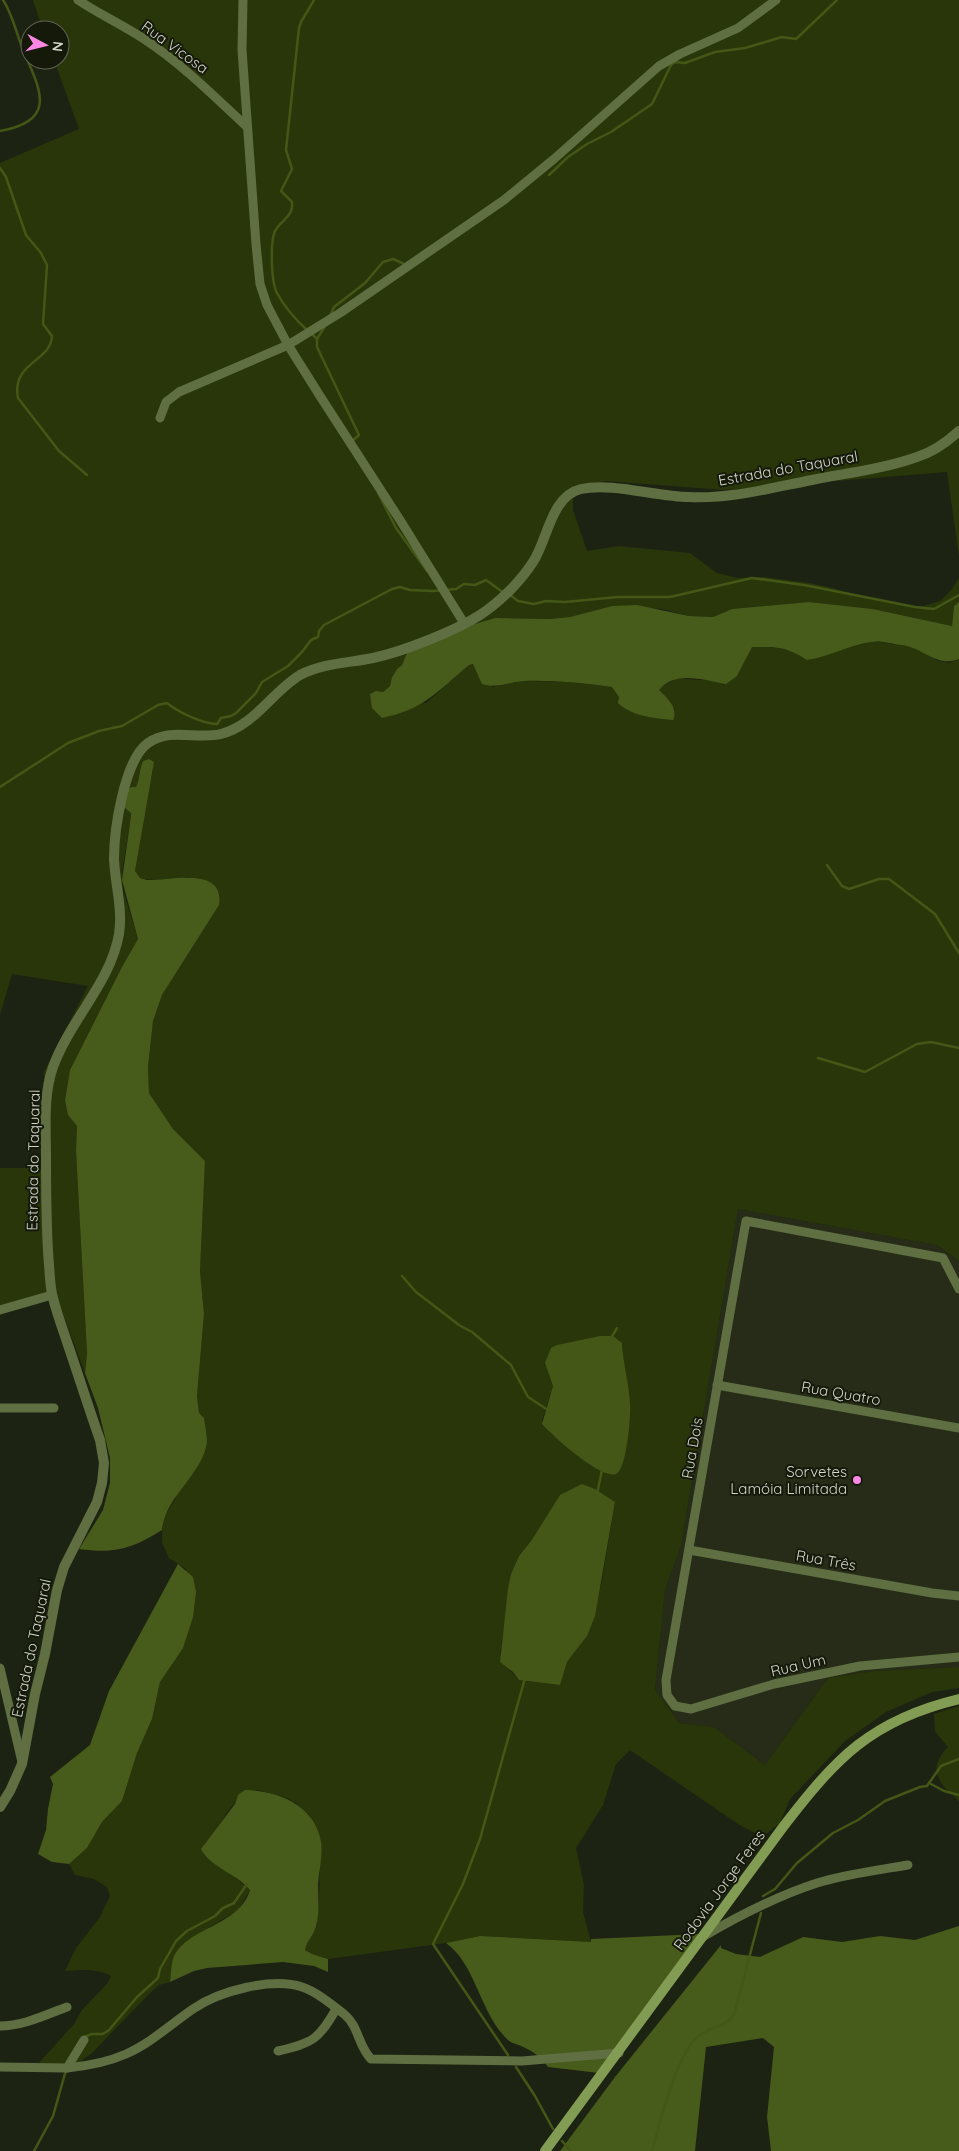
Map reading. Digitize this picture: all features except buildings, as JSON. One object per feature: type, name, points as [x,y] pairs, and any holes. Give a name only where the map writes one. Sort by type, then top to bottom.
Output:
[{"type":"main road","name":"Rodovia Jorge Feres","points":[[545,2151],[788,1821],[836,1762],[861,1742],[890,1723],[936,1704],[959,1699]]},
{"type":"street","name":"Rua Vicosa","points":[[78,0],[144,39],[178,64],[205,86],[247,127]]},
{"type":"street","points":[[243,0],[242,50],[247,127],[260,284],[267,305],[288,345],[464,623]]},
{"type":"street","points":[[160,418],[166,402],[179,392],[288,345],[340,313],[504,200],[562,153],[659,66],[680,54],[738,28],[776,0]]},
{"type":"street","name":"Estrada do Taquaral","points":[[0,1807],[10,1791],[22,1764],[34,1694],[45,1654],[57,1590],[64,1567],[97,1502],[102,1483],[104,1462],[100,1440],[52,1295],[46,1198],[47,1096],[51,1073],[59,1051],[106,972],[115,951],[120,930],[120,909],[114,855],[128,773],[134,759],[145,745],[160,737],[181,734],[207,736],[235,729],[248,720],[289,683],[304,673],[323,666],[377,657],[411,646],[482,614],[515,584],[532,564],[543,545],[558,508],[565,498],[576,490],[600,488],[688,498],[727,496],[889,466],[921,456],[944,444],[959,431]]},
{"type":"street","name":"Rua Dois","points":[[666,1680],[746,1221],[943,1258],[959,1288]]},
{"type":"street","points":[[0,1310],[52,1295]]},
{"type":"street","name":"Rua Quatro","points":[[717,1385],[959,1428]]},
{"type":"street","points":[[0,1408],[54,1408]]},
{"type":"street","name":"Rua Três","points":[[689,1550],[932,1593],[959,1596]]},
{"type":"street","name":"Rua Um","points":[[666,1680],[669,1701],[675,1706],[691,1710],[774,1684],[832,1671],[860,1666],[959,1657]]},
{"type":"street","points":[[0,1668],[22,1764]]},
{"type":"street","points":[[704,1936],[768,1902],[816,1883],[908,1865]]},
{"type":"street","points":[[0,2067],[67,2068],[102,2062],[126,2054],[152,2039],[193,2009],[214,1998],[270,1984],[290,1984],[305,1988],[336,2008],[352,2022],[362,2047],[371,2059],[522,2061],[619,2052]]},
{"type":"street","points":[[0,2026],[9,2026],[32,2020],[66,2007]]},
{"type":"street","points":[[278,2051],[310,2042],[319,2036],[336,2008]]},
{"type":"street","points":[[67,2068],[84,2040]]},
{"type":"shaded area","points":[[33,0],[959,0],[959,556],[947,472],[725,490],[605,481],[590,484],[573,496],[573,510],[587,551],[619,546],[690,553],[717,573],[738,578],[764,577],[809,583],[833,588],[859,597],[885,600],[905,606],[920,607],[940,601],[952,589],[959,578],[959,602],[954,606],[952,626],[873,609],[809,602],[732,609],[713,617],[689,616],[662,609],[612,606],[570,617],[549,619],[495,618],[411,643],[402,665],[392,677],[390,686],[383,692],[376,691],[426,703],[469,665],[474,664],[492,687],[522,681],[570,682],[613,687],[619,697],[644,716],[673,720],[675,709],[658,690],[677,678],[699,680],[737,676],[751,647],[781,648],[807,660],[872,641],[920,650],[938,661],[949,663],[959,659],[959,1261],[937,1245],[738,1209],[681,1546],[665,1590],[655,1689],[679,1723],[714,1727],[765,1765],[828,1678],[874,1671],[959,1667],[959,1688],[932,1692],[886,1712],[845,1741],[790,1799],[780,1823],[762,1837],[738,1824],[630,1750],[616,1764],[603,1805],[576,1848],[584,1885],[583,1912],[591,1942],[480,1936],[446,1943],[328,1959],[312,1954],[305,1950],[306,1943],[316,1928],[319,1903],[320,1840],[309,1815],[296,1803],[284,1797],[258,1790],[238,1795],[205,1843],[237,1879],[250,1890],[238,1910],[190,1939],[174,1957],[170,1982],[159,1985],[92,2053],[73,2067],[39,2063],[74,2024],[82,2010],[107,1984],[111,1976],[94,1971],[65,1971],[76,1948],[100,1917],[110,1896],[107,1887],[94,1879],[75,1875],[69,1864],[87,1848],[102,1822],[122,1801],[137,1753],[152,1719],[160,1682],[170,1667],[186,1569],[169,1558],[162,1542],[163,1518],[175,1500],[199,1413],[197,1396],[204,1314],[200,1271],[205,1161],[173,1129],[149,1093],[148,1067],[153,1021],[162,995],[219,905],[190,877],[153,880],[140,878],[135,871],[148,788],[153,771],[149,759],[143,761],[136,787],[122,872],[123,890],[138,939],[70,1070],[65,1100],[68,1115],[77,1126],[76,1151],[87,1353],[85,1373],[57,1298],[0,1311],[0,1168],[46,1168],[44,1072],[88,986],[12,974],[0,1015],[0,163],[79,129],[58,70],[70,70],[70,20],[40,20]],"holes":[[[622,1343],[624,1370],[542,1421],[553,1386],[545,1363]],[[560,1495],[615,1502],[602,1581],[587,1636],[567,1662],[559,1685],[519,1680],[506,1666],[500,1655],[511,1574],[519,1556],[531,1541]]]},
{"type":"shaded area","points":[[809,602],[873,609],[952,626],[954,606],[959,602],[959,659],[944,661],[909,647],[878,641],[807,660],[781,648],[752,647],[737,676],[726,684],[681,678],[673,680],[659,690],[673,707],[673,720],[644,716],[624,708],[618,703],[619,697],[612,687],[546,681],[524,681],[493,686],[482,684],[473,664],[469,665],[439,691],[409,710],[382,718],[372,708],[370,694],[376,691],[383,692],[390,686],[392,677],[402,665],[411,643],[495,618],[549,619],[570,617],[612,606],[637,605],[689,616],[713,617],[732,609]]},
{"type":"shaded area","points":[[149,759],[154,762],[135,871],[140,878],[147,880],[193,878],[205,880],[213,884],[219,892],[219,905],[162,995],[153,1021],[148,1067],[149,1093],[173,1129],[205,1161],[200,1271],[204,1314],[197,1396],[199,1413],[204,1418],[207,1442],[204,1454],[198,1465],[170,1507],[162,1530],[132,1546],[103,1551],[79,1549],[103,1510],[110,1483],[110,1458],[98,1408],[85,1373],[87,1353],[76,1151],[77,1126],[68,1115],[65,1100],[70,1070],[138,939],[122,880],[131,813],[124,807],[122,792],[136,787],[143,761]]},
{"type":"shaded area","points":[[738,1209],[937,1245],[959,1261],[959,1667],[874,1671],[828,1678],[765,1765],[714,1727],[679,1723],[655,1689],[665,1590],[681,1546]]},
{"type":"shaded area","points":[[600,1336],[613,1336],[622,1343],[629,1396],[630,1419],[626,1453],[620,1470],[616,1474],[609,1474],[600,1470],[577,1456],[542,1424],[553,1386],[545,1363],[551,1348]]},
{"type":"shaded area","points":[[582,1484],[595,1489],[615,1502],[595,1616],[587,1636],[567,1662],[560,1685],[519,1680],[513,1672],[500,1662],[511,1574],[519,1556],[531,1541],[560,1495]]},
{"type":"shaded area","points":[[178,1564],[193,1577],[196,1592],[193,1617],[183,1648],[160,1682],[152,1719],[137,1753],[122,1801],[102,1822],[87,1848],[69,1864],[52,1862],[38,1854],[46,1830],[53,1784],[50,1777],[90,1745],[109,1691]]},
{"type":"shaded area","points":[[959,1706],[959,1801],[946,1788],[938,1776],[938,1763],[941,1755],[948,1747],[935,1731],[934,1714]]},
{"type":"shaded area","points":[[245,1790],[270,1793],[293,1802],[311,1818],[317,1829],[321,1842],[318,1916],[315,1929],[305,1950],[328,1959],[328,1972],[314,1966],[283,1962],[207,1968],[194,1971],[170,1982],[173,1959],[179,1948],[235,1912],[244,1902],[250,1890],[238,1879],[205,1856],[201,1849],[235,1804],[238,1795]]},
{"type":"shaded area","points":[[959,1926],[959,2151],[771,2151],[767,2117],[774,2047],[763,2038],[706,2047],[695,2151],[560,2151],[615,2077],[721,1945],[721,1948],[736,1954],[760,1957],[803,1937],[842,1942],[880,1936],[915,1940]]},
{"type":"shaded area","points":[[699,1934],[599,2073],[548,2067],[533,2052],[508,2040],[491,2017],[464,1963],[446,1943],[480,1936],[591,1942],[591,1939]]},
{"type":"waterway","points":[[0,131],[19,126],[32,119],[38,110],[40,99],[34,75],[3,0]]},
{"type":"waterway","points":[[307,330],[290,313],[277,293],[273,280],[272,253],[275,231],[289,214],[292,207],[292,202],[281,191],[292,169],[286,150],[299,28],[314,0]]},
{"type":"waterway","points":[[549,175],[568,157],[587,144],[611,132],[652,104],[671,65],[675,62],[685,63],[715,52],[745,48],[782,37],[796,39],[837,0]]},
{"type":"waterway","points":[[0,168],[6,177],[26,235],[41,253],[47,265],[43,324],[52,336],[50,345],[45,352],[25,369],[20,377],[17,386],[18,398],[59,451],[87,475]]},
{"type":"waterway","points":[[330,316],[334,307],[365,283],[383,262],[393,259],[404,264]]},
{"type":"waterway","points":[[325,326],[317,339],[317,347],[359,435],[351,442]]},
{"type":"waterway","points":[[311,333],[317,339]]},
{"type":"waterway","points":[[378,493],[396,528],[427,571]]},
{"type":"waterway","points":[[509,594],[518,601],[534,604],[546,601],[565,602],[618,597],[670,597],[752,578],[804,585],[934,609],[959,595]]},
{"type":"waterway","points":[[0,787],[68,743],[99,731],[122,726],[158,705],[167,703],[191,717],[217,724],[221,718],[236,713],[256,693],[262,682],[288,666],[311,640],[318,637],[319,631],[324,625],[392,589],[400,587],[410,590],[433,591],[456,589],[464,584],[475,585],[486,580],[504,593]]},
{"type":"waterway","points":[[827,865],[842,886],[849,889],[879,879],[889,879],[935,914],[959,953]]},
{"type":"waterway","points":[[818,1058],[865,1072],[917,1044],[931,1042],[959,1048]]},
{"type":"waterway","points":[[402,1276],[416,1292],[459,1325],[472,1332],[511,1365],[528,1397],[548,1410]]},
{"type":"waterway","points":[[611,1338],[617,1328]]},
{"type":"waterway","points":[[597,1494],[602,1470]]},
{"type":"waterway","points":[[508,2055],[433,1944],[463,1884],[480,1839],[525,1678]]},
{"type":"waterway","points":[[763,1896],[775,1889],[797,1863],[833,1833],[858,1820],[885,1801],[927,1786],[941,1766],[959,1759]]},
{"type":"waterway","points":[[931,1784],[944,1791],[959,1795]]},
{"type":"waterway","points":[[84,2037],[92,2034],[103,2034],[109,2030],[137,1997],[158,1978],[160,1969],[176,1941],[187,1931],[234,1903],[247,1884]]},
{"type":"waterway","points":[[652,2151],[669,2092],[688,2049],[699,2035],[726,2023],[734,2015],[761,1913]]},
{"type":"waterway","points":[[516,2067],[553,2129]]},
{"type":"waterway","points":[[34,2151],[53,2116],[66,2070]]},
{"type":"waterway","points":[[562,2141],[571,2151]]},
{"type":"place","name":"Sorvetes Lamóia Limitada","points":[[857,1480]]}]
